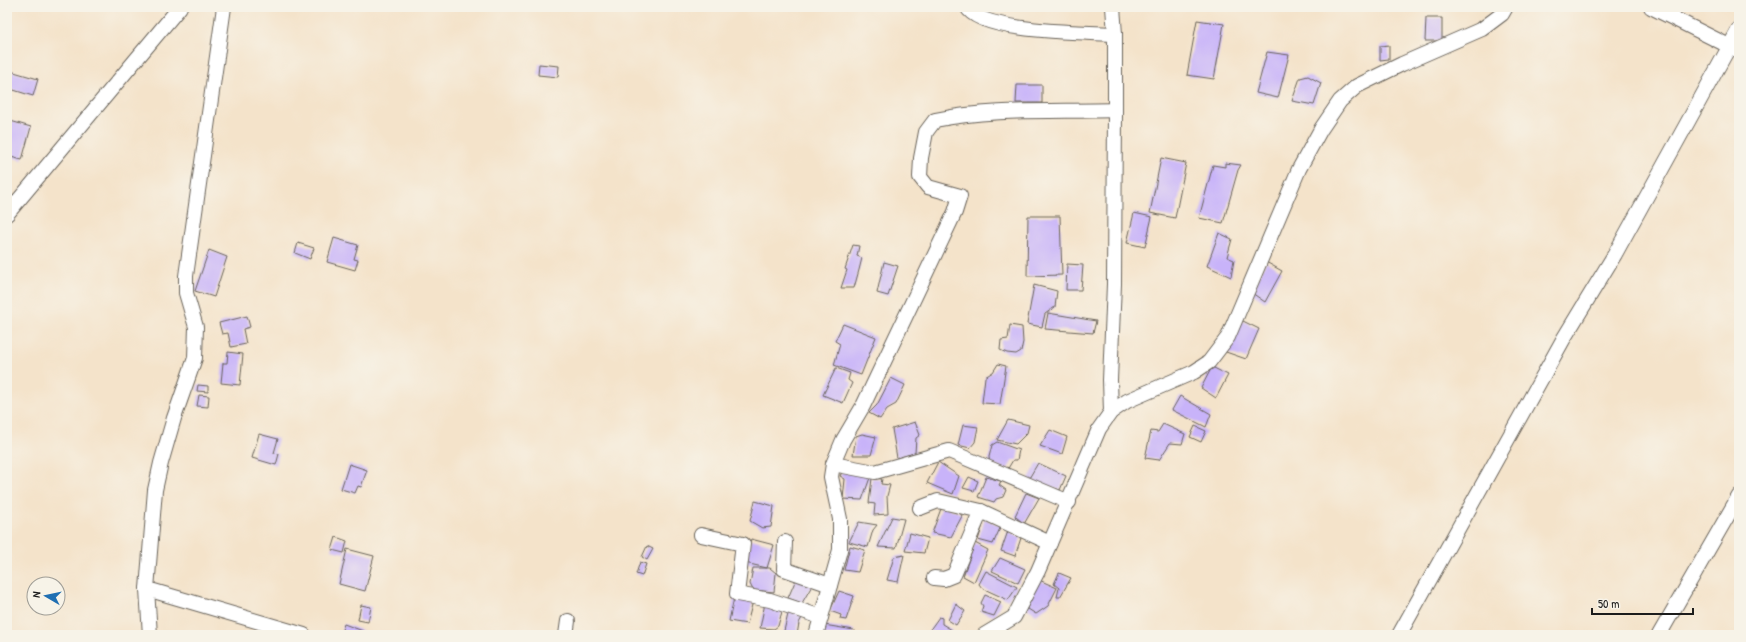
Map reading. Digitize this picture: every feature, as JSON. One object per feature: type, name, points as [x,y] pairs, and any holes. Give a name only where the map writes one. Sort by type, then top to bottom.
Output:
[{"type":"street","points":[[7,214],[180,7]]},
{"type":"street","points":[[150,635],[147,589],[155,490],[161,463],[195,358],[196,327],[186,293],[186,276],[224,7]]},
{"type":"street","points":[[967,7],[969,11],[989,22],[1020,28],[1115,34]]},
{"type":"street","points":[[1111,412],[1110,380],[1114,284],[1115,110],[1115,34],[1113,7]]},
{"type":"street","points":[[984,635],[1014,617],[1038,571],[1069,502],[1099,429],[1111,412],[1127,401],[1194,372],[1209,362],[1228,337],[1299,169],[1320,129],[1340,101],[1357,86],[1402,64],[1482,29],[1502,14],[1506,7]]},
{"type":"street","points":[[1652,7],[1734,48]]},
{"type":"street","points":[[1399,635],[1564,338],[1615,254],[1734,48],[1739,29]]},
{"type":"street","points":[[816,635],[840,550],[840,519],[831,477],[833,464],[843,440],[863,406],[955,212],[960,196],[928,187],[920,177],[921,158],[926,132],[935,120],[993,113],[1115,110]]},
{"type":"street","points":[[833,464],[874,472],[949,451],[1069,502]]},
{"type":"street","points":[[1659,635],[1739,496]]},
{"type":"street","points":[[920,508],[938,501],[981,512],[1050,543]]},
{"type":"street","points":[[934,578],[944,579],[954,575],[981,512]]},
{"type":"street","points":[[701,534],[743,544],[738,594],[770,600],[821,617]]},
{"type":"street","points":[[785,542],[784,569],[830,584]]},
{"type":"street","points":[[147,589],[304,635]]},
{"type":"street","points":[[566,635],[568,621]]},
{"type":"building","points":[[1426,18],[1442,18],[1442,41],[1425,41]]},
{"type":"building","points":[[1197,20],[1224,24],[1214,79],[1187,75]]},
{"type":"building","points":[[1389,45],[1389,59],[1380,60],[1380,46]]},
{"type":"building","points":[[1267,52],[1289,55],[1278,98],[1256,93]]},
{"type":"building","points":[[539,64],[559,66],[558,77],[538,75]]},
{"type":"building","points":[[7,70],[38,79],[33,96],[7,88]]},
{"type":"building","points":[[1308,76],[1321,83],[1314,105],[1292,101],[1300,78]]},
{"type":"building","points":[[1017,85],[1042,85],[1042,103],[1016,103]]},
{"type":"building","points":[[7,120],[31,127],[22,160],[7,156]]},
{"type":"building","points":[[1161,158],[1186,163],[1175,218],[1150,213]]},
{"type":"building","points":[[1225,163],[1241,165],[1238,170],[1223,223],[1199,218],[1213,165],[1225,167]]},
{"type":"building","points":[[1134,213],[1152,217],[1145,247],[1127,243]]},
{"type":"building","points":[[1028,216],[1060,216],[1062,275],[1027,276]]},
{"type":"building","points":[[1219,233],[1232,239],[1227,257],[1234,260],[1231,277],[1207,266]]},
{"type":"building","points":[[334,238],[358,245],[354,259],[358,260],[355,270],[327,262]]},
{"type":"building","points":[[298,243],[314,248],[310,259],[295,253]]},
{"type":"building","points":[[853,245],[859,246],[857,256],[862,258],[854,288],[841,288],[847,270],[845,269]]},
{"type":"building","points":[[209,250],[227,257],[214,297],[195,291]]},
{"type":"building","points":[[884,262],[898,266],[888,296],[877,293]]},
{"type":"building","points":[[1266,262],[1282,271],[1265,302],[1252,293]]},
{"type":"building","points":[[1067,264],[1083,265],[1081,290],[1066,290]]},
{"type":"building","points":[[1034,285],[1057,291],[1055,307],[1045,314],[1042,327],[1027,324]]},
{"type":"building","points":[[1048,313],[1096,321],[1093,333],[1045,329]]},
{"type":"building","points":[[247,316],[250,327],[243,329],[246,344],[231,347],[228,333],[222,334],[219,323]]},
{"type":"building","points":[[1241,320],[1259,329],[1246,359],[1223,351]]},
{"type":"building","points":[[843,324],[876,337],[861,375],[834,365],[840,344],[835,341]]},
{"type":"building","points":[[1010,325],[1022,327],[1023,342],[1021,351],[1016,354],[1007,353],[1000,350],[1001,340],[1008,339]]},
{"type":"building","points":[[228,352],[243,354],[240,385],[221,383],[223,363],[227,363]]},
{"type":"building","points":[[998,364],[1006,366],[1000,404],[982,403],[985,377],[993,372]]},
{"type":"building","points":[[1212,367],[1228,375],[1216,398],[1201,388]]},
{"type":"building","points":[[836,368],[850,373],[848,380],[852,383],[843,403],[823,395]]},
{"type":"building","points":[[891,378],[905,385],[896,404],[887,409],[880,419],[869,413],[877,405]]},
{"type":"building","points":[[198,385],[208,386],[208,392],[197,391]]},
{"type":"building","points":[[199,395],[209,396],[208,407],[197,406]]},
{"type":"building","points":[[1180,396],[1211,414],[1206,427],[1172,410]]},
{"type":"building","points":[[1008,420],[1029,425],[1027,433],[1016,444],[997,440]]},
{"type":"building","points":[[915,422],[920,435],[916,438],[915,453],[897,458],[892,429]]},
{"type":"building","points":[[1163,424],[1185,434],[1182,444],[1170,443],[1159,460],[1145,458],[1151,431],[1158,432]]},
{"type":"building","points":[[963,425],[978,427],[975,442],[970,448],[958,445]]},
{"type":"building","points":[[1195,426],[1206,431],[1201,442],[1190,437]]},
{"type":"building","points":[[1050,430],[1067,437],[1062,454],[1040,446]]},
{"type":"building","points":[[259,434],[278,439],[274,453],[279,454],[276,465],[252,458]]},
{"type":"building","points":[[862,434],[876,437],[871,455],[853,455],[856,436]]},
{"type":"building","points":[[997,442],[1019,450],[1017,460],[1013,460],[1007,470],[990,464],[989,457],[992,445]]},
{"type":"building","points":[[938,462],[959,476],[953,494],[927,483]]},
{"type":"building","points":[[1038,463],[1066,476],[1060,490],[1028,480]]},
{"type":"building","points":[[349,464],[367,470],[361,487],[358,486],[355,493],[341,489]]},
{"type":"building","points":[[842,472],[871,475],[862,500],[843,499],[845,479],[840,476]]},
{"type":"building","points":[[969,477],[978,481],[974,491],[963,488]]},
{"type":"building","points":[[986,477],[1001,481],[999,485],[1006,490],[1003,497],[996,499],[994,502],[978,497]]},
{"type":"building","points":[[872,478],[882,479],[881,484],[890,485],[887,496],[888,514],[874,515],[875,504],[869,503]]},
{"type":"building","points":[[1026,493],[1039,498],[1024,524],[1015,516]]},
{"type":"building","points":[[755,501],[774,506],[771,527],[762,528],[750,521]]},
{"type":"building","points":[[942,506],[960,513],[962,516],[951,537],[932,533]]},
{"type":"building","points":[[892,517],[904,519],[896,548],[878,547]]},
{"type":"building","points":[[985,519],[1001,526],[993,544],[978,540]]},
{"type":"building","points":[[859,522],[877,525],[873,530],[868,547],[849,542]]},
{"type":"building","points":[[1008,531],[1021,538],[1015,556],[1001,551]]},
{"type":"building","points":[[910,533],[928,538],[924,553],[905,551]]},
{"type":"building","points":[[336,537],[347,541],[344,553],[332,550]]},
{"type":"building","points":[[751,539],[774,545],[767,568],[745,563]]},
{"type":"building","points":[[975,543],[988,550],[974,582],[963,576]]},
{"type":"building","points":[[647,546],[653,549],[647,560],[642,557]]},
{"type":"building","points":[[850,546],[865,550],[858,572],[844,570]]},
{"type":"building","points":[[347,549],[374,556],[365,591],[339,584]]},
{"type":"building","points":[[904,555],[898,582],[887,580],[894,557]]},
{"type":"building","points":[[1000,558],[1025,569],[1018,583],[992,571]]},
{"type":"building","points":[[640,562],[646,564],[642,576],[636,574]]},
{"type":"building","points":[[753,568],[770,568],[776,573],[774,592],[753,590],[750,584]]},
{"type":"building","points":[[986,571],[1017,587],[1008,600],[982,588],[979,584]]},
{"type":"building","points":[[1059,573],[1071,578],[1060,597],[1057,597],[1059,588],[1054,584]]},
{"type":"building","points":[[797,577],[813,584],[802,603],[788,598]]},
{"type":"building","points":[[1037,579],[1057,588],[1048,606],[1036,614],[1028,609],[1027,602]]},
{"type":"building","points":[[839,591],[854,596],[846,620],[840,619],[841,615],[830,611]]},
{"type":"building","points":[[985,595],[1001,602],[994,616],[981,612],[983,606],[981,603]]},
{"type":"building","points":[[734,598],[753,601],[747,624],[729,621]]},
{"type":"building","points":[[765,603],[783,608],[778,626],[774,629],[760,628]]},
{"type":"building","points":[[956,604],[965,611],[956,625],[948,620]]},
{"type":"building","points":[[361,605],[371,607],[368,622],[358,620]]},
{"type":"building","points":[[789,610],[803,616],[799,623],[797,635],[783,635]]},
{"type":"building","points":[[939,617],[942,618],[942,624],[952,630],[949,635],[937,635],[929,631]]},
{"type":"building","points":[[344,624],[363,631],[361,635],[340,635]]},
{"type":"building","points":[[824,625],[854,630],[853,635],[823,635]]}]
